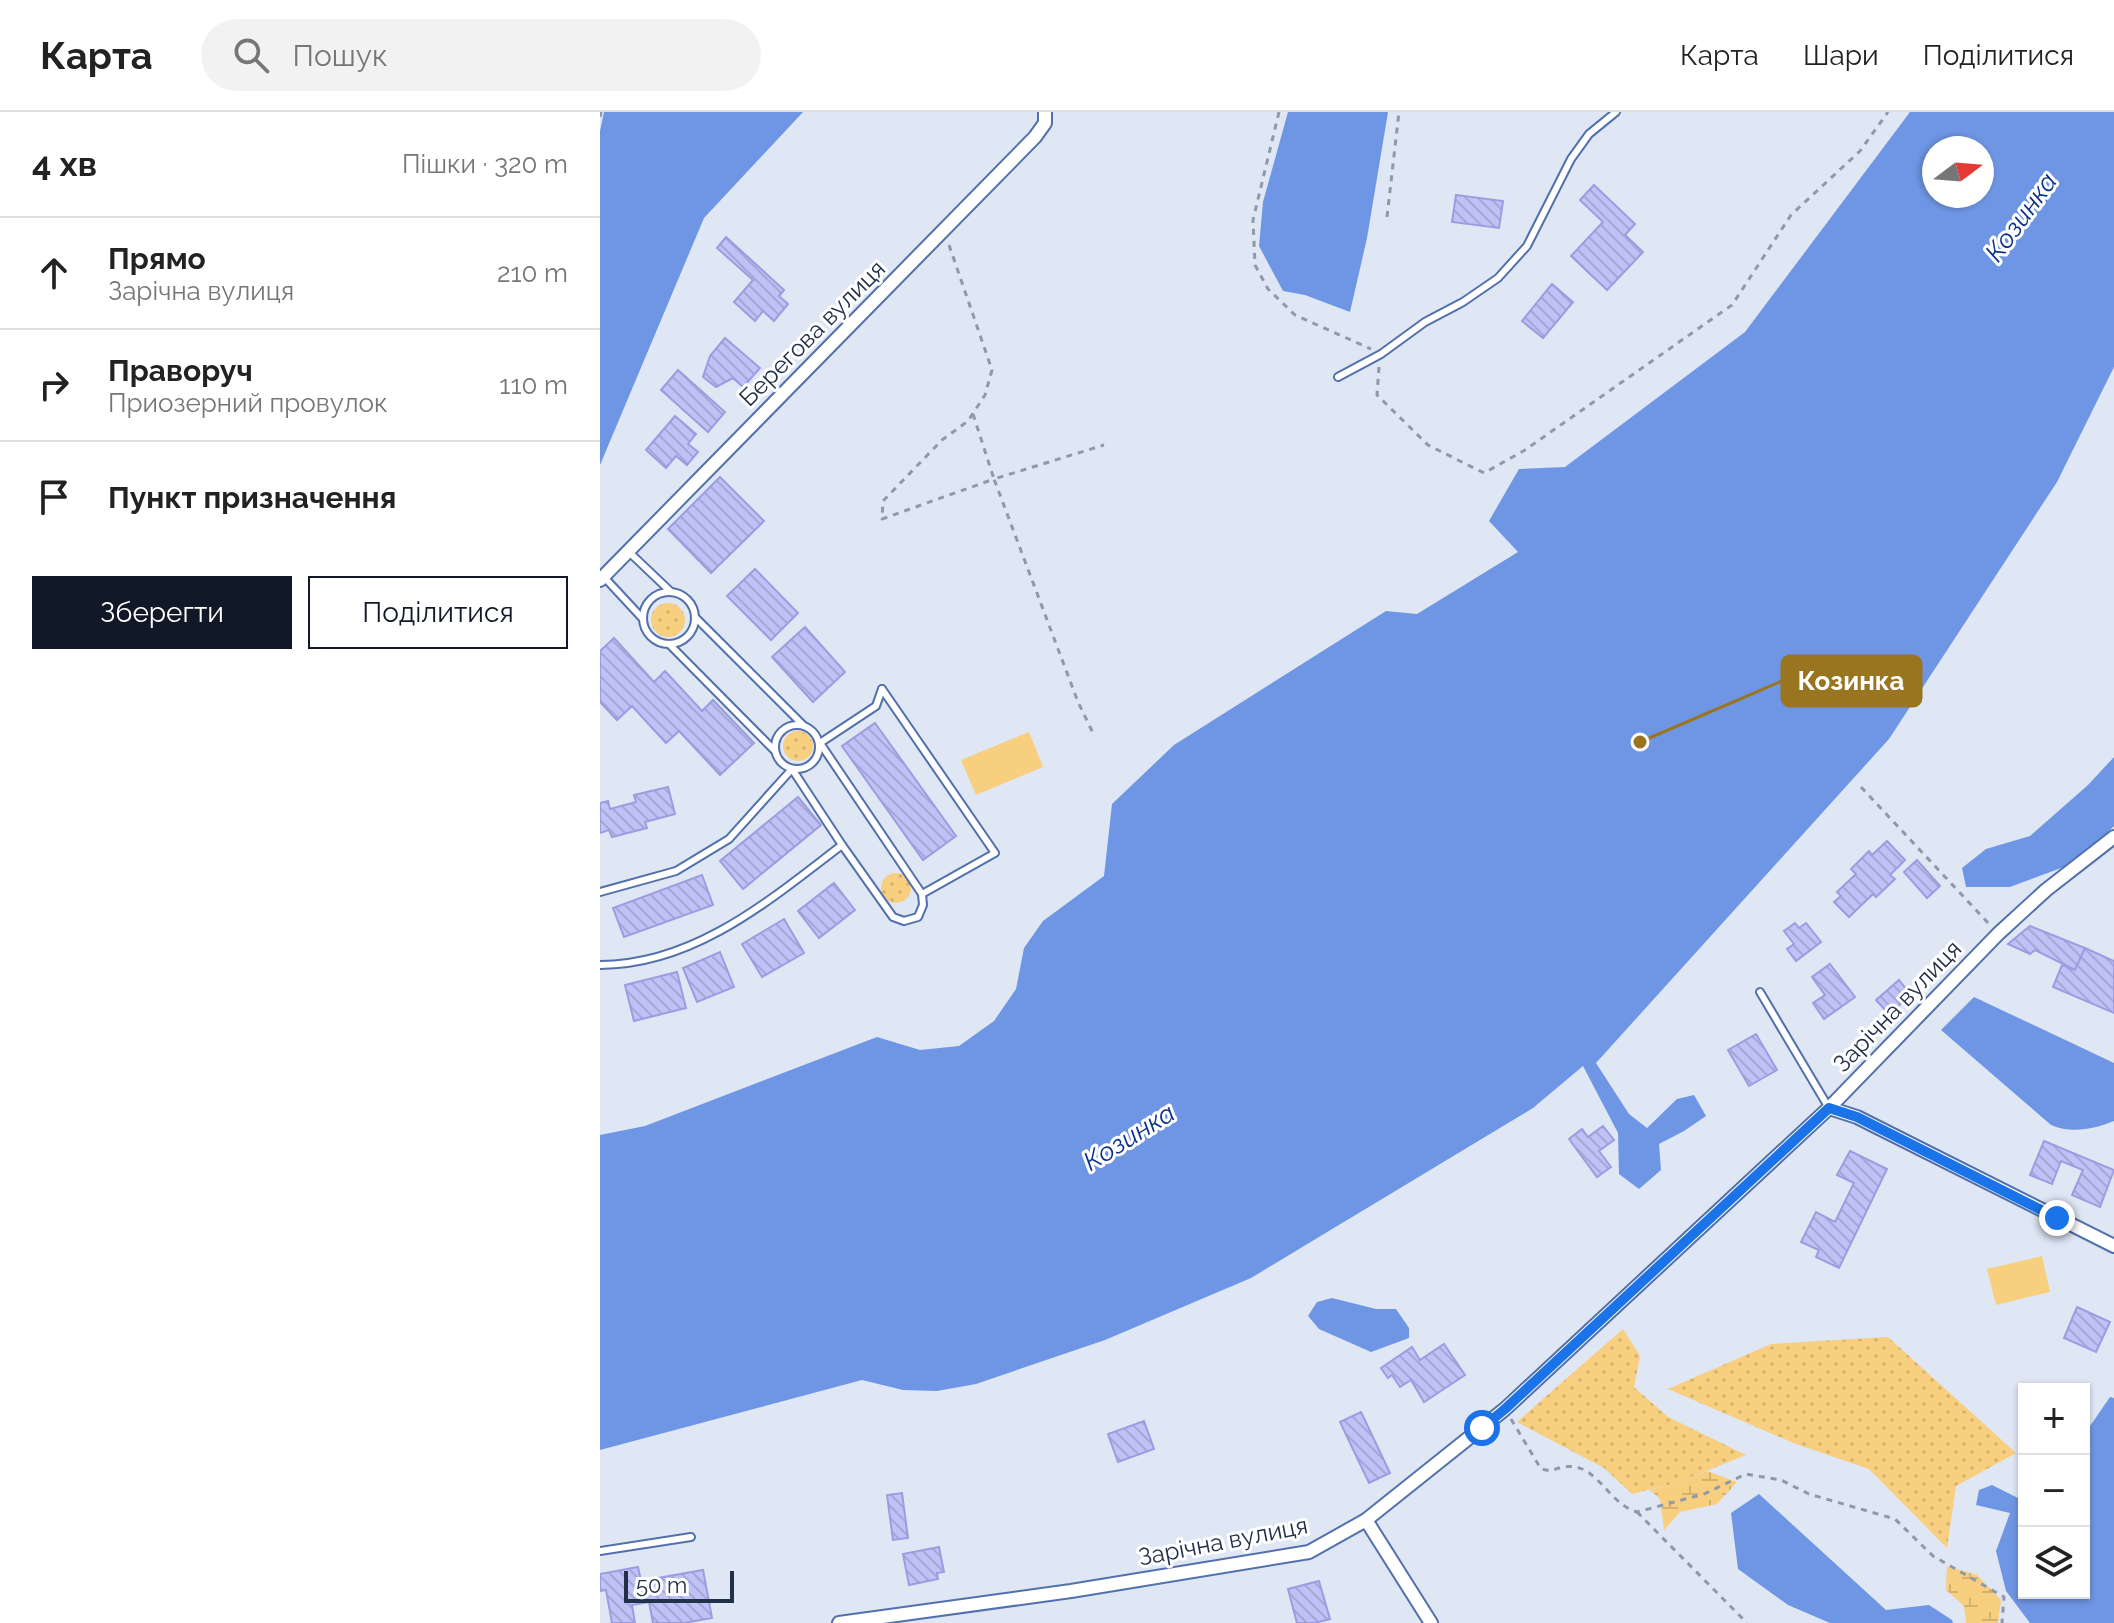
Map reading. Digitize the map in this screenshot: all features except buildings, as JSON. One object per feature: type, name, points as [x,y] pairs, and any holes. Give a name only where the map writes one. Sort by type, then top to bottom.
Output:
[{"type":"street","name":"Берегова вулиця","points":[[602,578],[1035,137],[1045,123],[1045,112]]},
{"type":"street","name":"Зарічна вулиця","points":[[839,1623],[1071,1591],[1309,1552],[1366,1520],[1505,1409],[1829,1108],[1998,934],[2046,890],[2114,837]]},
{"type":"street","points":[[1829,1108],[1857,1117],[2114,1246]]},
{"type":"street","points":[[1366,1520],[1431,1623]]},
{"type":"lane","points":[[1338,377],[1381,354],[1425,322],[1463,302],[1498,278],[1527,246],[1571,159],[1589,134],[1616,112]]},
{"type":"lane","points":[[602,578],[643,619],[654,639],[669,644],[792,769],[893,917],[904,921],[918,917],[923,905],[922,894],[813,732],[696,617],[691,602],[670,591],[628,551]]},
{"type":"lane","points":[[643,619],[648,603],[670,591]]},
{"type":"lane","points":[[669,644],[685,639],[696,617]]},
{"type":"lane","points":[[600,892],[676,871],[729,839],[792,769],[812,763],[820,743],[876,706],[882,689],[995,853],[922,894]]},
{"type":"lane","points":[[775,751],[782,730],[796,725],[804,726]]},
{"type":"lane","points":[[600,965],[662,955],[721,932],[752,914],[842,845]]},
{"type":"lane","points":[[1760,992],[1829,1108]]},
{"type":"lane","points":[[600,1551],[691,1537]]},
{"type":"path","points":[[1279,112],[1253,220],[1255,265],[1268,289],[1295,315],[1381,354],[1377,395],[1428,445],[1484,473],[1525,450],[1732,305],[1791,215],[1860,151],[1888,112]]},
{"type":"path","points":[[1387,217],[1399,112]]},
{"type":"path","points":[[944,230],[992,370],[985,395],[973,414],[883,501],[882,519],[994,479],[1104,445]]},
{"type":"path","points":[[973,414],[994,479],[1078,702],[1093,733]]},
{"type":"path","points":[[1861,787],[1998,934]]},
{"type":"path","points":[[1505,1409],[1541,1469],[1551,1471],[1564,1465],[1578,1466],[1599,1481],[1627,1509],[1637,1512],[1747,1623]]},
{"type":"path","points":[[1637,1512],[1704,1494],[1746,1474],[1781,1480],[1809,1494],[1895,1519],[1933,1556],[2004,1597],[2002,1623]]},
{"type":"green space","points":[[668,603],[680,608],[685,620],[680,632],[668,637],[656,632],[651,620],[656,608]]},
{"type":"green space","points":[[798,731],[804,732],[812,740],[812,752],[804,760],[798,761],[792,760],[784,752],[783,746],[784,740],[792,732]]},
{"type":"green space","points":[[1029,732],[1043,767],[976,795],[961,760]]},
{"type":"green space","points":[[896,873],[902,874],[910,882],[910,894],[902,902],[896,903],[890,902],[882,894],[881,888],[882,882],[890,874]]},
{"type":"green space","points":[[2042,1256],[2050,1292],[1996,1305],[1987,1269]]},
{"type":"green space","points":[[1623,1329],[1640,1356],[1634,1387],[1668,1417],[1746,1455],[1676,1483],[1632,1494],[1604,1468],[1517,1422]]},
{"type":"green space","points":[[1888,1337],[2016,1453],[1956,1486],[1947,1548],[1869,1469],[1796,1444],[1668,1389],[1771,1344]]},
{"type":"green space","points":[[1707,1471],[1737,1482],[1717,1504],[1680,1512],[1664,1530],[1660,1499],[1650,1490]]},
{"type":"green space","points":[[1947,1566],[1977,1575],[2001,1600],[1998,1623],[1966,1623],[1964,1606],[1946,1590]]},
{"type":"water","points":[[604,112],[803,112],[704,218],[600,465],[600,131]]},
{"type":"water","points":[[1288,112],[1388,112],[1367,238],[1350,312],[1305,295],[1283,291],[1259,246],[1263,202]]},
{"type":"water","points":[[1910,112],[2114,112],[2114,367],[2057,482],[1889,739],[1596,1063],[1629,1114],[1647,1128],[1677,1099],[1694,1095],[1706,1116],[1659,1144],[1661,1170],[1639,1189],[1619,1174],[1618,1133],[1583,1066],[1533,1108],[1251,1278],[1105,1340],[976,1384],[937,1391],[903,1390],[862,1380],[600,1450],[600,1135],[645,1126],[877,1037],[920,1050],[959,1046],[994,1021],[1016,989],[1024,948],[1043,921],[1104,876],[1112,804],[1174,745],[1386,611],[1417,614],[1518,552],[1489,521],[1519,469],[1565,467],[1745,332]]},
{"type":"water","points":[[2114,757],[2114,826],[2080,861],[2010,887],[1966,887],[1962,868],[1986,849],[2030,836],[2088,785]]},
{"type":"water","points":[[1974,997],[2114,1063],[2114,1121],[2083,1129],[2051,1125],[1941,1030]]},
{"type":"water","points":[[1332,1298],[1376,1309],[1396,1309],[1409,1328],[1409,1338],[1371,1352],[1319,1329],[1308,1316],[1317,1302]]},
{"type":"water","points":[[2110,1397],[2114,1398],[2114,1623],[2030,1623],[2006,1591],[1996,1551],[2010,1513],[1976,1505],[1979,1490],[1992,1485],[2018,1498],[2018,1599],[2090,1599],[2090,1426]]},
{"type":"water","points":[[1759,1494],[1886,1610],[1929,1605],[1953,1623],[1830,1623],[1788,1605],[1738,1569],[1731,1513]]},
{"type":"place","name":"Козинка","points":[[1640,742]]},
{"type":"route","points":[[1482,1428],[1829,1108],[1857,1117],[2057,1218]]}]
